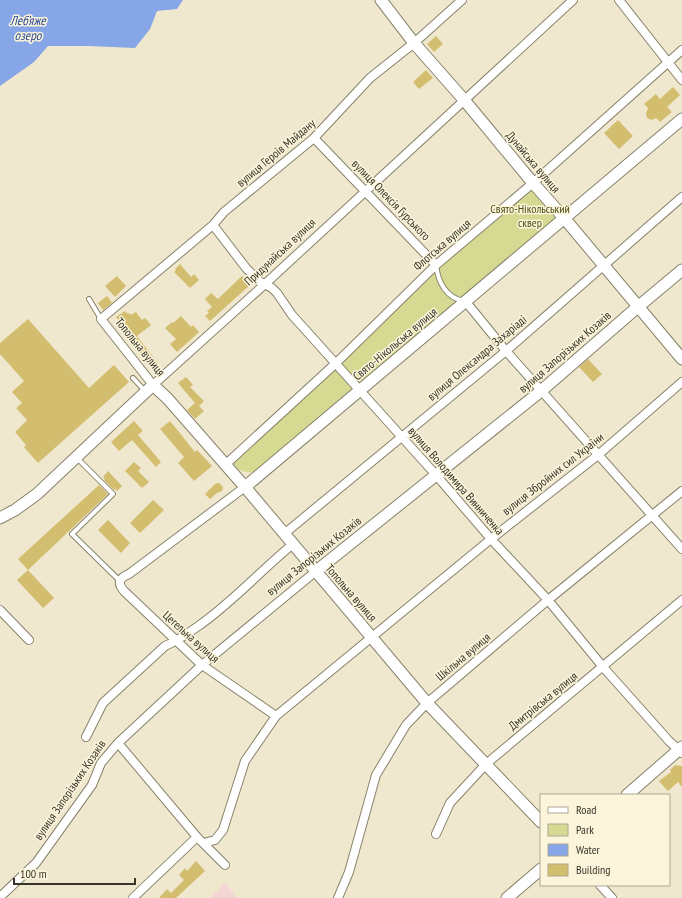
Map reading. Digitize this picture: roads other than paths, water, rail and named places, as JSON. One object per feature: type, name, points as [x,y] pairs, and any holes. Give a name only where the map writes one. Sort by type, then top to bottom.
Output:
[{"type":"main road","name":"Дунайська вулиця","points":[[381,0],[414,43],[565,219],[682,359]]},
{"type":"main road","name":"Свято-Нікольська вулиця","points":[[246,487],[682,119]]},
{"type":"main road","name":"вулиця Запорізьких Козаків","points":[[315,572],[541,391],[682,270]]},
{"type":"main road","name":"Придунайська вулиця","points":[[0,518],[15,510],[36,494],[149,388]]},
{"type":"main road","name":"Топольна вулиця","points":[[149,388],[168,399],[246,487],[315,572],[427,703],[540,821]]},
{"type":"main road","points":[[628,794],[681,750]]},
{"type":"main road","points":[[507,898],[540,870]]},
{"type":"street","name":"вулиця Героїв Майдану","points":[[101,319],[213,225],[224,212],[314,138],[370,78],[414,43],[462,0]]},
{"type":"street","name":"Придунайська вулиця","points":[[149,388],[265,284],[573,0]]},
{"type":"street","points":[[619,0],[682,80]]},
{"type":"street","name":"Флотська вулиця","points":[[225,465],[335,364],[436,265],[533,183],[682,50]]},
{"type":"street","name":"вулиця Олексія Гурського","points":[[314,138],[436,265]]},
{"type":"street","name":"вулиця Олександра Захаріаді","points":[[284,534],[506,351],[682,197]]},
{"type":"street","name":"вулиця Володимира Винниченка","points":[[213,225],[254,277],[272,288],[277,293],[288,310],[335,364],[436,475],[491,539],[548,600],[603,667],[681,750]]},
{"type":"street","name":"вулиця Олексія Гурського","points":[[466,302],[506,351],[682,549]]},
{"type":"street","name":"Топольна вулиця","points":[[101,319],[149,388]]},
{"type":"street","name":"вулиця Збройних сил України","points":[[204,844],[215,840],[223,830],[245,761],[276,716],[491,539],[598,454],[682,382]]},
{"type":"street","name":"Свято-Нікольська вулиця","points":[[120,581],[124,576],[129,574],[246,487]]},
{"type":"street","name":"Шкільна вулиця","points":[[338,898],[349,872],[376,775],[406,725],[427,703],[548,600],[682,491]]},
{"type":"street","points":[[86,737],[103,703],[165,646],[176,642],[218,612],[269,564],[293,544]]},
{"type":"street","name":"вулиця Запорізьких Козаків","points":[[0,897],[36,863],[92,785],[101,763],[118,742],[202,665],[315,572]]},
{"type":"street","name":"Цегельна вулиця","points":[[120,581],[120,586],[124,591],[176,642],[202,665],[276,716]]},
{"type":"street","name":"Дмитрівська вулиця","points":[[436,834],[450,803],[486,764],[682,600]]},
{"type":"street","points":[[0,610],[29,640]]},
{"type":"street","points":[[118,742],[197,837],[225,865]]},
{"type":"street","points":[[133,898],[197,837]]},
{"type":"street","points":[[601,886],[612,898]]},
{"type":"lane","name":"вулиця Олексія Гурського","points":[[436,265],[440,283],[444,289],[453,297],[466,302]]},
{"type":"lane","points":[[88,299],[101,319]]},
{"type":"lane","points":[[133,378],[149,388]]},
{"type":"lane","points":[[76,456],[114,494],[72,534],[120,581]]},
{"type":"water","name":"Леб’яже озеро","points":[[0,0],[183,0],[177,9],[157,11],[150,29],[135,48],[48,46],[34,62],[0,86]]},
{"type":"park label","name":"Свято-Нікольський сквер","points":[[530,216]]}]
